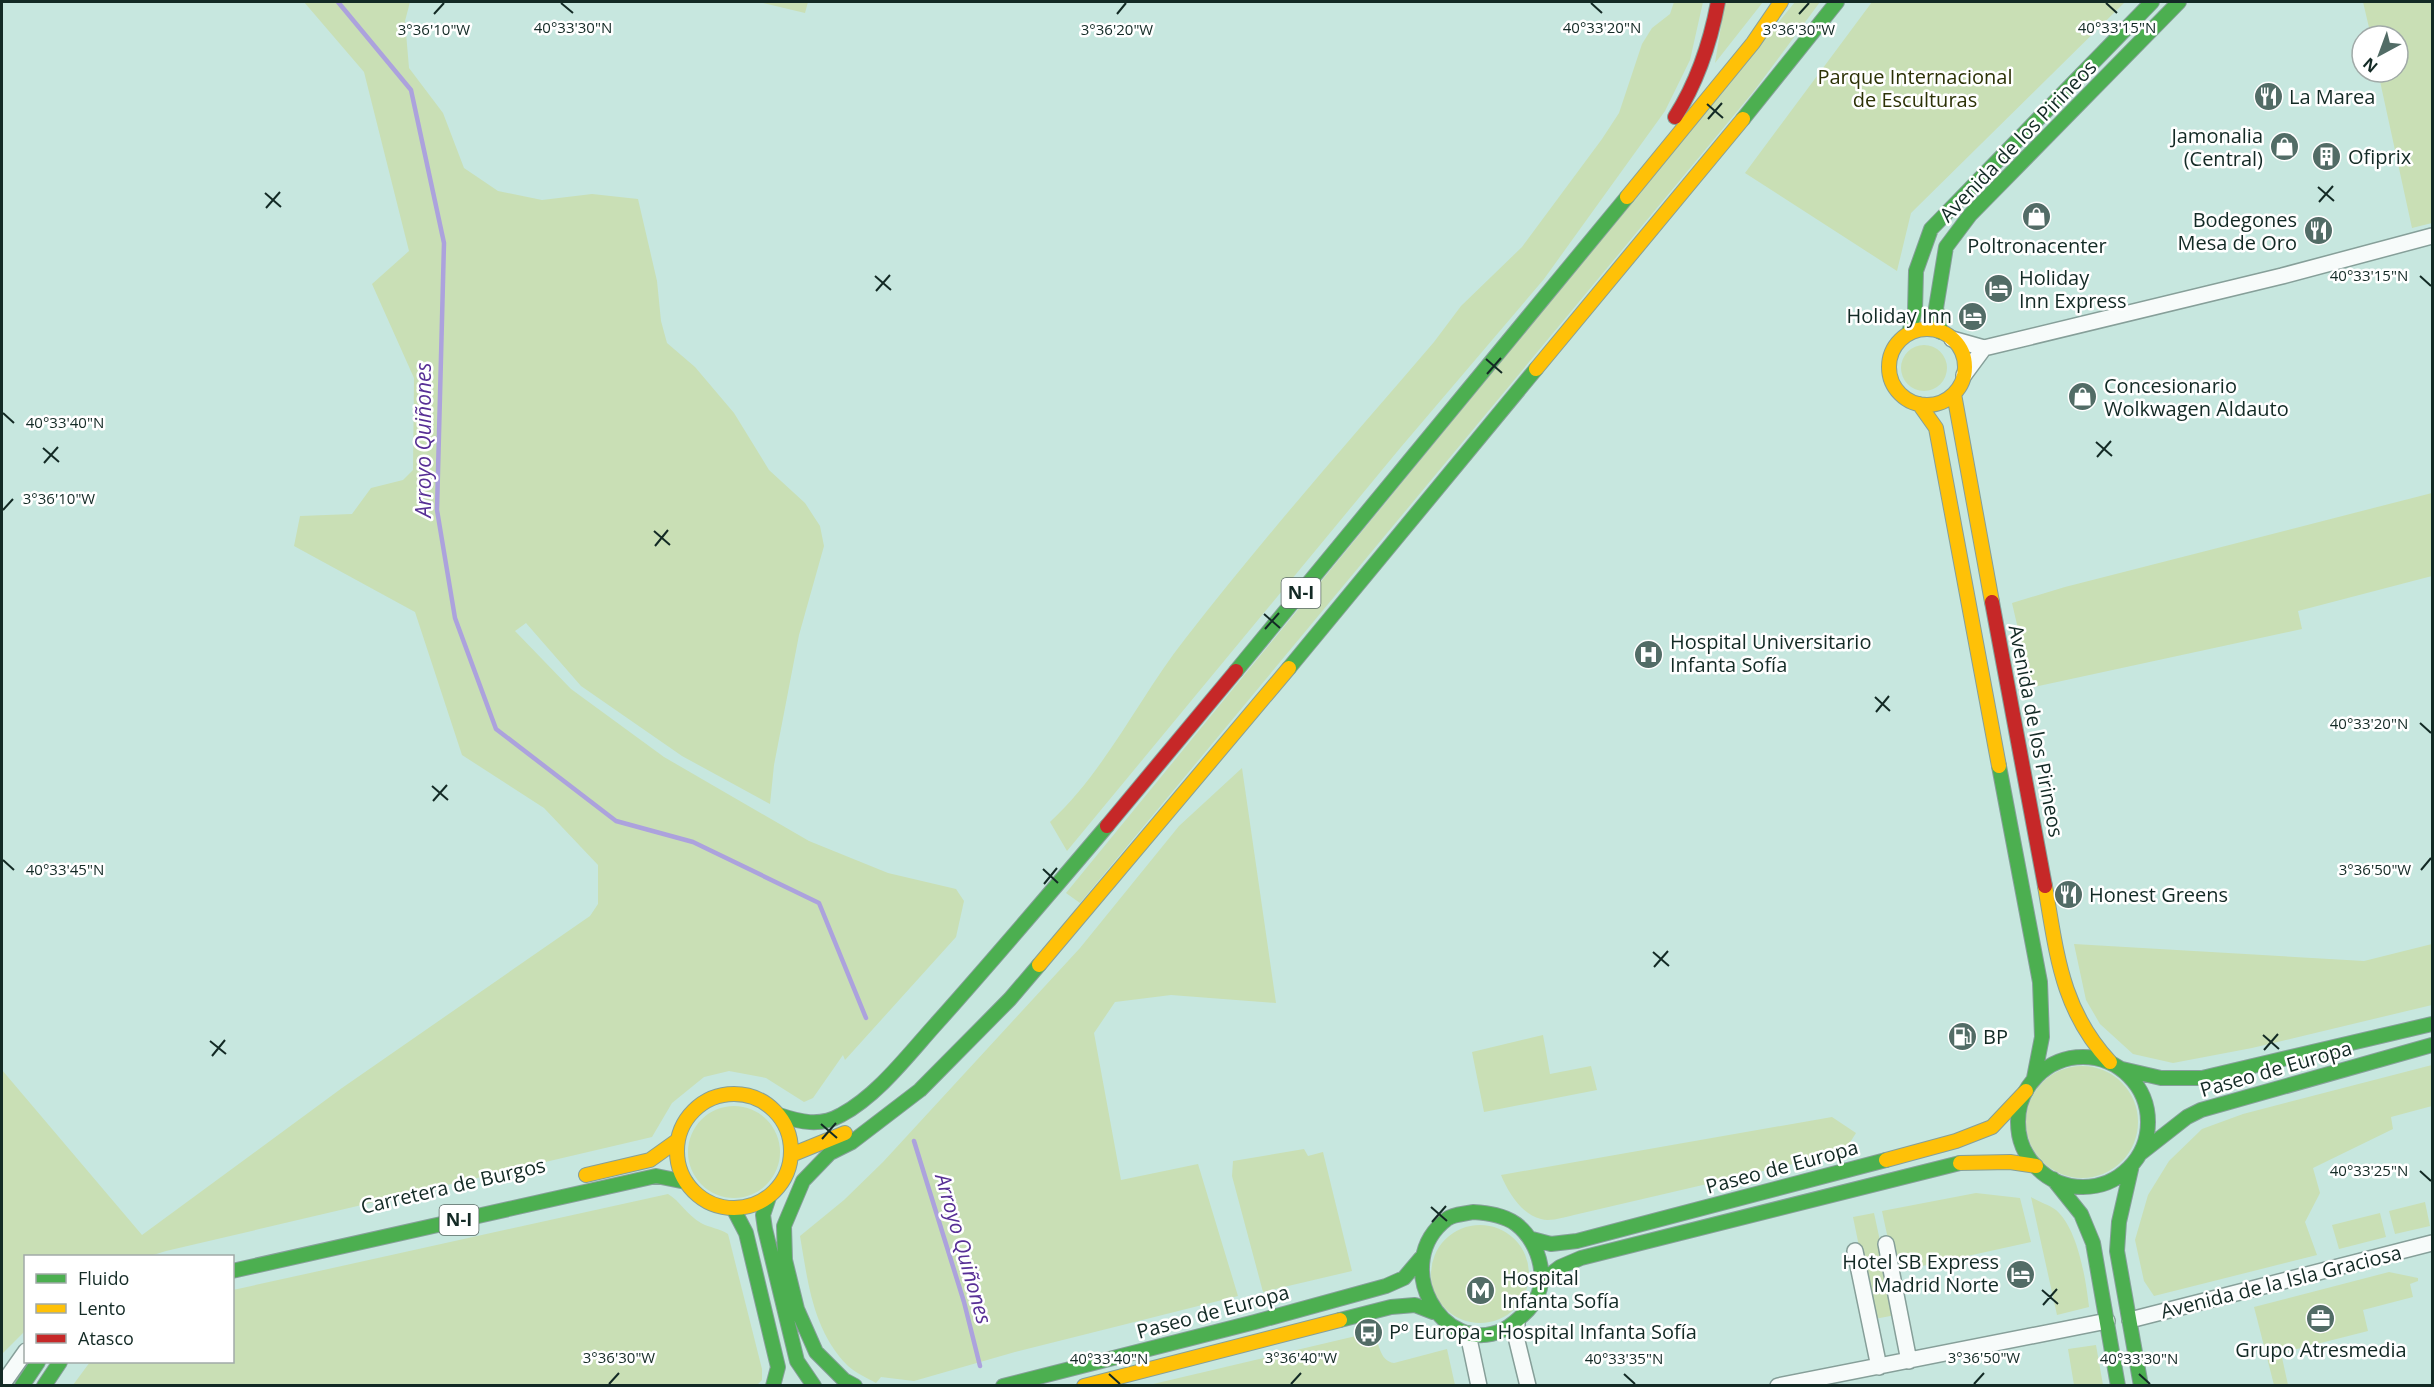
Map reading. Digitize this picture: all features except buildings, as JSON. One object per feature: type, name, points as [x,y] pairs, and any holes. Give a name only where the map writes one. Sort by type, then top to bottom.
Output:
[{"type":"main road","points":[[1645,174],[1657,143],[1686,100],[1705,62],[1719,2]]},
{"type":"main road","name":"N-I","points":[[678,1140],[684,1122],[696,1108],[711,1098],[729,1094],[748,1095],[765,1103],[779,1115],[801,1122],[820,1123],[840,1116],[864,1099],[898,1066],[1123,808],[1753,42],[1781,2]]},
{"type":"main road","name":"N-I","points":[[791,1155],[824,1140],[880,1120],[920,1090],[1010,999],[1152,833],[1785,68],[1837,2]]},
{"type":"main road","name":"Avenida de los Pirineos","points":[[1909,333],[1915,311],[1916,271],[1931,229],[2152,2]]},
{"type":"main road","name":"Avenida de los Pirineos","points":[[1946,335],[1936,308],[1946,247],[1970,215],[2180,2]]},
{"type":"main road","points":[[1919,404],[1934,404],[1946,400],[1954,394],[1964,375],[1962,353],[1946,335],[1922,330],[1909,333],[1892,351],[1890,381],[1900,394],[1919,404],[1936,428],[2040,982],[2042,1037],[2034,1078]]},
{"type":"main road","name":"Avenida de los Pirineos","points":[[1954,394],[2057,952],[2071,1008],[2080,1027],[2094,1046],[2115,1065]]},
{"type":"main road","name":"Paseo de Europa","points":[[2115,1065],[2146,1077],[2171,1081],[2202,1078],[2433,1024]]},
{"type":"main road","name":"Paseo de Europa","points":[[2140,1153],[2187,1117],[2201,1110],[2433,1046]]},
{"type":"main road","points":[[2053,1179],[2073,1186],[2095,1186],[2115,1179],[2132,1165],[2140,1153],[2147,1135],[2148,1116],[2144,1098],[2134,1081],[2115,1065],[2090,1057],[2069,1058],[2050,1065],[2034,1078],[2026,1091],[2019,1110],[2019,1130],[2024,1149],[2036,1166],[2053,1179],[2081,1214],[2093,1243],[2118,1386]]},
{"type":"main road","name":"Paseo de Europa","points":[[1532,1239],[1551,1244],[1577,1241],[1956,1141],[1992,1127],[2026,1091]]},
{"type":"main road","points":[[773,1386],[778,1366],[746,1233],[733,1208],[745,1208],[769,1197],[780,1185],[788,1171],[791,1155],[786,1127],[779,1115]]},
{"type":"main road","points":[[855,1386],[844,1380],[816,1352],[801,1320],[785,1260],[784,1226],[803,1181],[830,1153],[852,1143],[880,1120]]},
{"type":"main road","points":[[678,1140],[677,1155],[686,1182]]},
{"type":"main road","name":"Carretera de Burgos","points":[[570,1179],[650,1160],[678,1140]]},
{"type":"main road","name":"Paseo de Europa","points":[[1542,1281],[1560,1267],[1581,1258],[1964,1162],[2010,1162],[2036,1166]]},
{"type":"main road","points":[[2132,1165],[2119,1222],[2117,1251],[2141,1386]]},
{"type":"main road","name":"Carretera de Burgos","points":[[234,1271],[656,1176],[686,1182]]},
{"type":"main road","name":"N-I","points":[[686,1182],[696,1194],[709,1202],[733,1208]]},
{"type":"main road","points":[[769,1197],[763,1215],[765,1229],[798,1361],[814,1386]]},
{"type":"main road","points":[[1473,1212],[1493,1213],[1516,1224],[1532,1239],[1542,1281],[1533,1304],[1517,1323],[1497,1333],[1482,1336],[1468,1334],[1447,1325],[1433,1312],[1425,1296],[1421,1258],[1435,1231],[1448,1219],[1473,1212]]},
{"type":"main road","name":"Paseo de Europa","points":[[1004,1386],[1386,1286],[1404,1278],[1421,1258]]},
{"type":"main road","name":"Paseo de Europa","points":[[1084,1386],[1391,1307],[1415,1305],[1433,1312]]},
{"type":"main road","points":[[22,1386],[37,1363]]},
{"type":"main road","points":[[44,1386],[59,1363]]},
{"type":"street","points":[[1946,335],[1984,348],[2282,276],[2432,236]]},
{"type":"street","points":[[1964,375],[1984,348]]},
{"type":"street","name":"Avenida de la Isla Graciosa","points":[[2130,1320],[2433,1243]]},
{"type":"street","points":[[1886,1244],[1909,1361]]},
{"type":"street","points":[[1855,1251],[1879,1367]]},
{"type":"street","points":[[1778,1386],[2107,1322]]},
{"type":"street","points":[[1517,1323],[1517,1341],[1528,1386]]},
{"type":"street","points":[[1468,1334],[1479,1386]]},
{"type":"street","points":[[2,1385],[24,1354]]},
{"type":"green space","points":[[304,2],[410,2],[405,21],[409,68],[443,113],[464,168],[498,191],[542,200],[592,194],[638,199],[657,281],[661,321],[667,343],[695,367],[734,413],[769,470],[805,503],[820,526],[824,546],[799,635],[774,765],[770,804],[682,756],[581,686],[526,623],[515,631],[571,689],[664,757],[809,841],[888,873],[956,889],[964,901],[956,937],[845,1060],[843,1055],[813,1098],[804,1102],[766,1078],[729,1071],[704,1077],[672,1103],[652,1137],[153,1255],[24,1255],[24,1332],[2,1354],[2,1070],[142,1235],[342,1088],[590,916],[598,904],[598,865],[544,808],[462,755],[415,612],[294,546],[300,516],[352,514],[371,488],[403,480],[413,470],[414,378],[372,284],[409,251],[364,72]]},
{"type":"green space","points":[[759,2],[808,2],[805,13]]},
{"type":"green space","points":[[1674,2],[1703,2],[1690,60],[1665,111],[1544,279],[1401,447],[1067,851],[1050,822],[1088,780],[1168,662],[1245,563],[1434,342],[1461,306],[1522,247],[1619,113],[1642,44],[1652,28],[1670,14]]},
{"type":"green space","points":[[1725,2],[1763,2],[1715,63]]},
{"type":"green space","points":[[1795,2],[1820,2],[1754,91],[1080,903],[1066,893]]},
{"type":"green space","name":"Parque Internacional de Esculturas","points":[[1872,2],[2125,2],[1911,213],[1897,271],[1745,173]]},
{"type":"green space","points":[[2363,2],[2432,2],[2432,223],[2412,228],[2381,84],[2410,84],[2410,24],[2368,24]]},
{"type":"green space","points":[[1924,345],[1933,346],[1940,352],[1946,359],[1946,377],[1940,384],[1933,390],[1924,391],[1915,390],[1908,384],[1902,377],[1901,368],[1902,359],[1908,352],[1915,346]]},
{"type":"green space","points":[[2432,493],[2432,576],[2298,611],[2302,629],[2034,687],[2031,685],[2012,603],[2065,587]]},
{"type":"green space","points":[[1242,768],[1276,1003],[1171,995],[1115,1002],[1094,1033],[1121,1180],[1198,1164],[1238,1296],[1015,1352],[914,1381],[881,1377],[876,1383],[854,1371],[836,1352],[820,1322],[809,1289],[800,1236],[844,1200],[883,1162],[1080,948],[1179,826]]},
{"type":"green space","points":[[2074,944],[2364,961],[2432,944],[2432,1005],[2252,1048],[2173,1063],[2133,1054],[2100,1024],[2086,1000]]},
{"type":"green space","points":[[1543,1035],[1550,1074],[1591,1066],[1597,1090],[1484,1112],[1472,1052]]},
{"type":"green space","points":[[2432,1065],[2432,1106],[2391,1117],[2393,1129],[2313,1168],[2320,1193],[2305,1222],[2317,1255],[2154,1296],[2144,1281],[2135,1240],[2148,1195],[2169,1161],[2202,1129],[2243,1114]]},
{"type":"green space","points":[[2082,1066],[2103,1070],[2122,1082],[2134,1101],[2138,1122],[2134,1143],[2122,1162],[2103,1174],[2082,1178],[2061,1174],[2042,1162],[2030,1143],[2026,1122],[2030,1101],[2042,1082],[2061,1070]]},
{"type":"green space","points":[[734,1106],[751,1110],[766,1120],[776,1135],[780,1152],[776,1169],[766,1184],[751,1194],[734,1198],[717,1194],[702,1184],[692,1169],[688,1152],[692,1135],[702,1120],[717,1110]]},
{"type":"green space","points":[[1832,1117],[1856,1133],[1844,1152],[1558,1219],[1541,1219],[1527,1212],[1511,1195],[1501,1175]]},
{"type":"green space","points":[[1304,1149],[1308,1156],[1323,1152],[1352,1271],[1263,1292],[1232,1176],[1233,1161]]},
{"type":"green space","points":[[1976,1193],[2020,1198],[2031,1242],[1895,1272],[1882,1211]]},
{"type":"green space","points":[[668,1194],[696,1220],[728,1234],[762,1369],[762,1380],[757,1385],[73,1385],[89,1363],[234,1363],[234,1290]]},
{"type":"green space","points":[[2031,1197],[2056,1210],[2070,1229],[2080,1255],[2089,1307],[2057,1315]]},
{"type":"green space","points":[[2425,1202],[2430,1226],[2395,1234],[2389,1211]]},
{"type":"green space","points":[[1874,1213],[1896,1315],[1874,1319],[1853,1217]]},
{"type":"green space","points":[[2380,1213],[2386,1237],[2339,1249],[2332,1225]]},
{"type":"green space","points":[[1480,1225],[1499,1229],[1515,1239],[1525,1255],[1529,1274],[1525,1293],[1515,1309],[1499,1319],[1480,1323],[1461,1319],[1445,1309],[1435,1293],[1431,1274],[1435,1255],[1445,1239],[1461,1229]]},
{"type":"green space","points":[[2389,1272],[2418,1278],[2418,1281],[2410,1284],[2413,1297],[2363,1310],[2368,1331],[2281,1353],[2288,1385],[2274,1385],[2254,1307]]},
{"type":"green space","points":[[1373,1332],[1385,1359],[1389,1362],[1394,1363],[1447,1349],[1455,1385],[1149,1385]]},
{"type":"green space","points":[[2096,1345],[2103,1385],[2074,1385],[2068,1349]]},
{"type":"waterway","name":"Arroyo Quiñones","points":[[338,2],[411,90],[444,243],[437,510],[455,618],[496,729],[616,821],[693,842],[819,903],[866,1018]]},
{"type":"waterway","name":"Arroyo Quiñones","points":[[914,1141],[964,1302],[980,1366]]},
{"type":"traffic: fast","points":[[1743,119],[1837,2]]},
{"type":"traffic: fast","points":[[1909,333],[1915,311],[1916,271],[1931,229],[2152,2]]},
{"type":"traffic: fast","points":[[1941,332],[1936,308],[1946,247],[1970,215],[2179,2]]},
{"type":"traffic: fast","points":[[1236,671],[1627,197]]},
{"type":"traffic: fast","points":[[1289,668],[1536,369]]},
{"type":"traffic: fast","points":[[1999,766],[2040,982],[2042,1037],[2034,1078]]},
{"type":"traffic: fast","points":[[779,1115],[802,1121],[825,1121],[841,1115],[868,1097],[903,1061],[1001,950],[1107,826]]},
{"type":"traffic: fast","points":[[855,1386],[844,1380],[816,1352],[797,1309],[785,1260],[784,1226],[803,1181],[830,1153],[852,1142],[920,1090],[1010,999],[1039,965]]},
{"type":"traffic: fast","points":[[2122,1069],[2161,1078],[2202,1078],[2432,1024]]},
{"type":"traffic: fast","points":[[2141,1153],[2187,1117],[2201,1110],[2432,1045]]},
{"type":"traffic: fast","points":[[2083,1057],[2108,1062],[2129,1076],[2143,1097],[2148,1122],[2143,1147],[2129,1168],[2108,1182],[2083,1187],[2058,1182],[2037,1168],[2023,1147],[2018,1122],[2023,1097],[2037,1076],[2058,1062],[2083,1057]]},
{"type":"traffic: fast","points":[[1532,1239],[1551,1244],[1577,1241],[1886,1160]]},
{"type":"traffic: fast","points":[[1542,1281],[1560,1267],[1581,1258],[1960,1163]]},
{"type":"traffic: fast","points":[[2132,1165],[2119,1222],[2117,1251],[2141,1386]]},
{"type":"traffic: fast","points":[[234,1271],[656,1176],[686,1182]]},
{"type":"traffic: fast","points":[[2053,1179],[2081,1214],[2093,1243],[2118,1386]]},
{"type":"traffic: fast","points":[[769,1197],[763,1215],[765,1229],[797,1361],[814,1386]]},
{"type":"traffic: fast","points":[[733,1208],[746,1233],[778,1367],[773,1386]]},
{"type":"traffic: fast","points":[[1473,1212],[1506,1218],[1525,1232],[1537,1253],[1541,1277],[1540,1289],[1526,1312],[1503,1330],[1481,1335],[1460,1331],[1443,1319],[1430,1302],[1423,1281],[1423,1259],[1430,1238],[1450,1217],[1473,1212]]},
{"type":"traffic: fast","points":[[1003,1386],[1386,1286],[1404,1278],[1421,1258]]},
{"type":"traffic: fast","points":[[1340,1320],[1391,1307],[1415,1305],[1433,1312]]},
{"type":"traffic: fast","points":[[22,1386],[37,1363]]},
{"type":"traffic: fast","points":[[44,1386],[59,1363]]},
{"type":"traffic: slow","points":[[1627,197],[1753,43],[1781,2]]},
{"type":"traffic: slow","points":[[1536,369],[1743,119]]},
{"type":"traffic: slow","points":[[1927,329],[1941,332],[1954,340],[1962,353],[1965,367],[1962,381],[1954,394],[1941,402],[1927,405],[1913,402],[1900,394],[1892,381],[1889,367],[1892,353],[1900,340],[1913,332],[1927,329]]},
{"type":"traffic: slow","points":[[1954,394],[1992,602]]},
{"type":"traffic: slow","points":[[1919,404],[1936,428],[1999,766]]},
{"type":"traffic: slow","points":[[1039,965],[1289,668]]},
{"type":"traffic: slow","points":[[2045,886],[2058,958],[2071,1001],[2081,1022],[2110,1062]]},
{"type":"traffic: slow","points":[[1886,1160],[1956,1141],[1992,1127],[2026,1091]]},
{"type":"traffic: slow","points":[[734,1094],[756,1098],[774,1111],[787,1129],[791,1151],[787,1173],[774,1191],[756,1204],[734,1208],[712,1204],[694,1191],[681,1173],[677,1151],[681,1129],[694,1111],[712,1098],[734,1094]]},
{"type":"traffic: slow","points":[[791,1155],[845,1133]]},
{"type":"traffic: slow","points":[[586,1175],[650,1160],[678,1140]]},
{"type":"traffic: slow","points":[[1960,1163],[2010,1162],[2036,1166]]},
{"type":"traffic: slow","points":[[1084,1386],[1340,1320]]},
{"type":"traffic: jam","points":[[1675,117],[1702,62],[1718,2]]},
{"type":"traffic: jam","points":[[1992,602],[2045,886]]},
{"type":"traffic: jam","points":[[1107,826],[1236,671]]},
{"type":"place","name":"La Marea","points":[[2268,97]]},
{"type":"place","name":"Jamonalia (Central)","points":[[2284,147]]},
{"type":"place","name":"Ofiprix","points":[[2327,157]]},
{"type":"place","name":"Poltronacenter","points":[[2037,216]]},
{"type":"place","name":"Bodegones Mesa de Oro","points":[[2318,231]]},
{"type":"place","name":"Holiday Inn Express","points":[[1998,289]]},
{"type":"place","name":"Holiday Inn","points":[[1973,316]]},
{"type":"place","name":"Concesionario Wolkwagen Aldauto","points":[[2083,397]]},
{"type":"place","name":"Hospital Universitario Infanta Sofía","points":[[1649,654]]},
{"type":"place","name":"Honest Greens","points":[[2068,895]]},
{"type":"place","name":"BP","points":[[1962,1037]]},
{"type":"place","name":"Hotel SB Express Madrid Norte","points":[[2020,1274]]},
{"type":"place","name":"Hospital Infanta Sofía","points":[[1481,1290]]},
{"type":"place","name":"Grupo Atresmedia","points":[[2321,1319]]},
{"type":"place","name":"Pº Europa - Hospital Infanta Sofía","points":[[1368,1332]]}]
